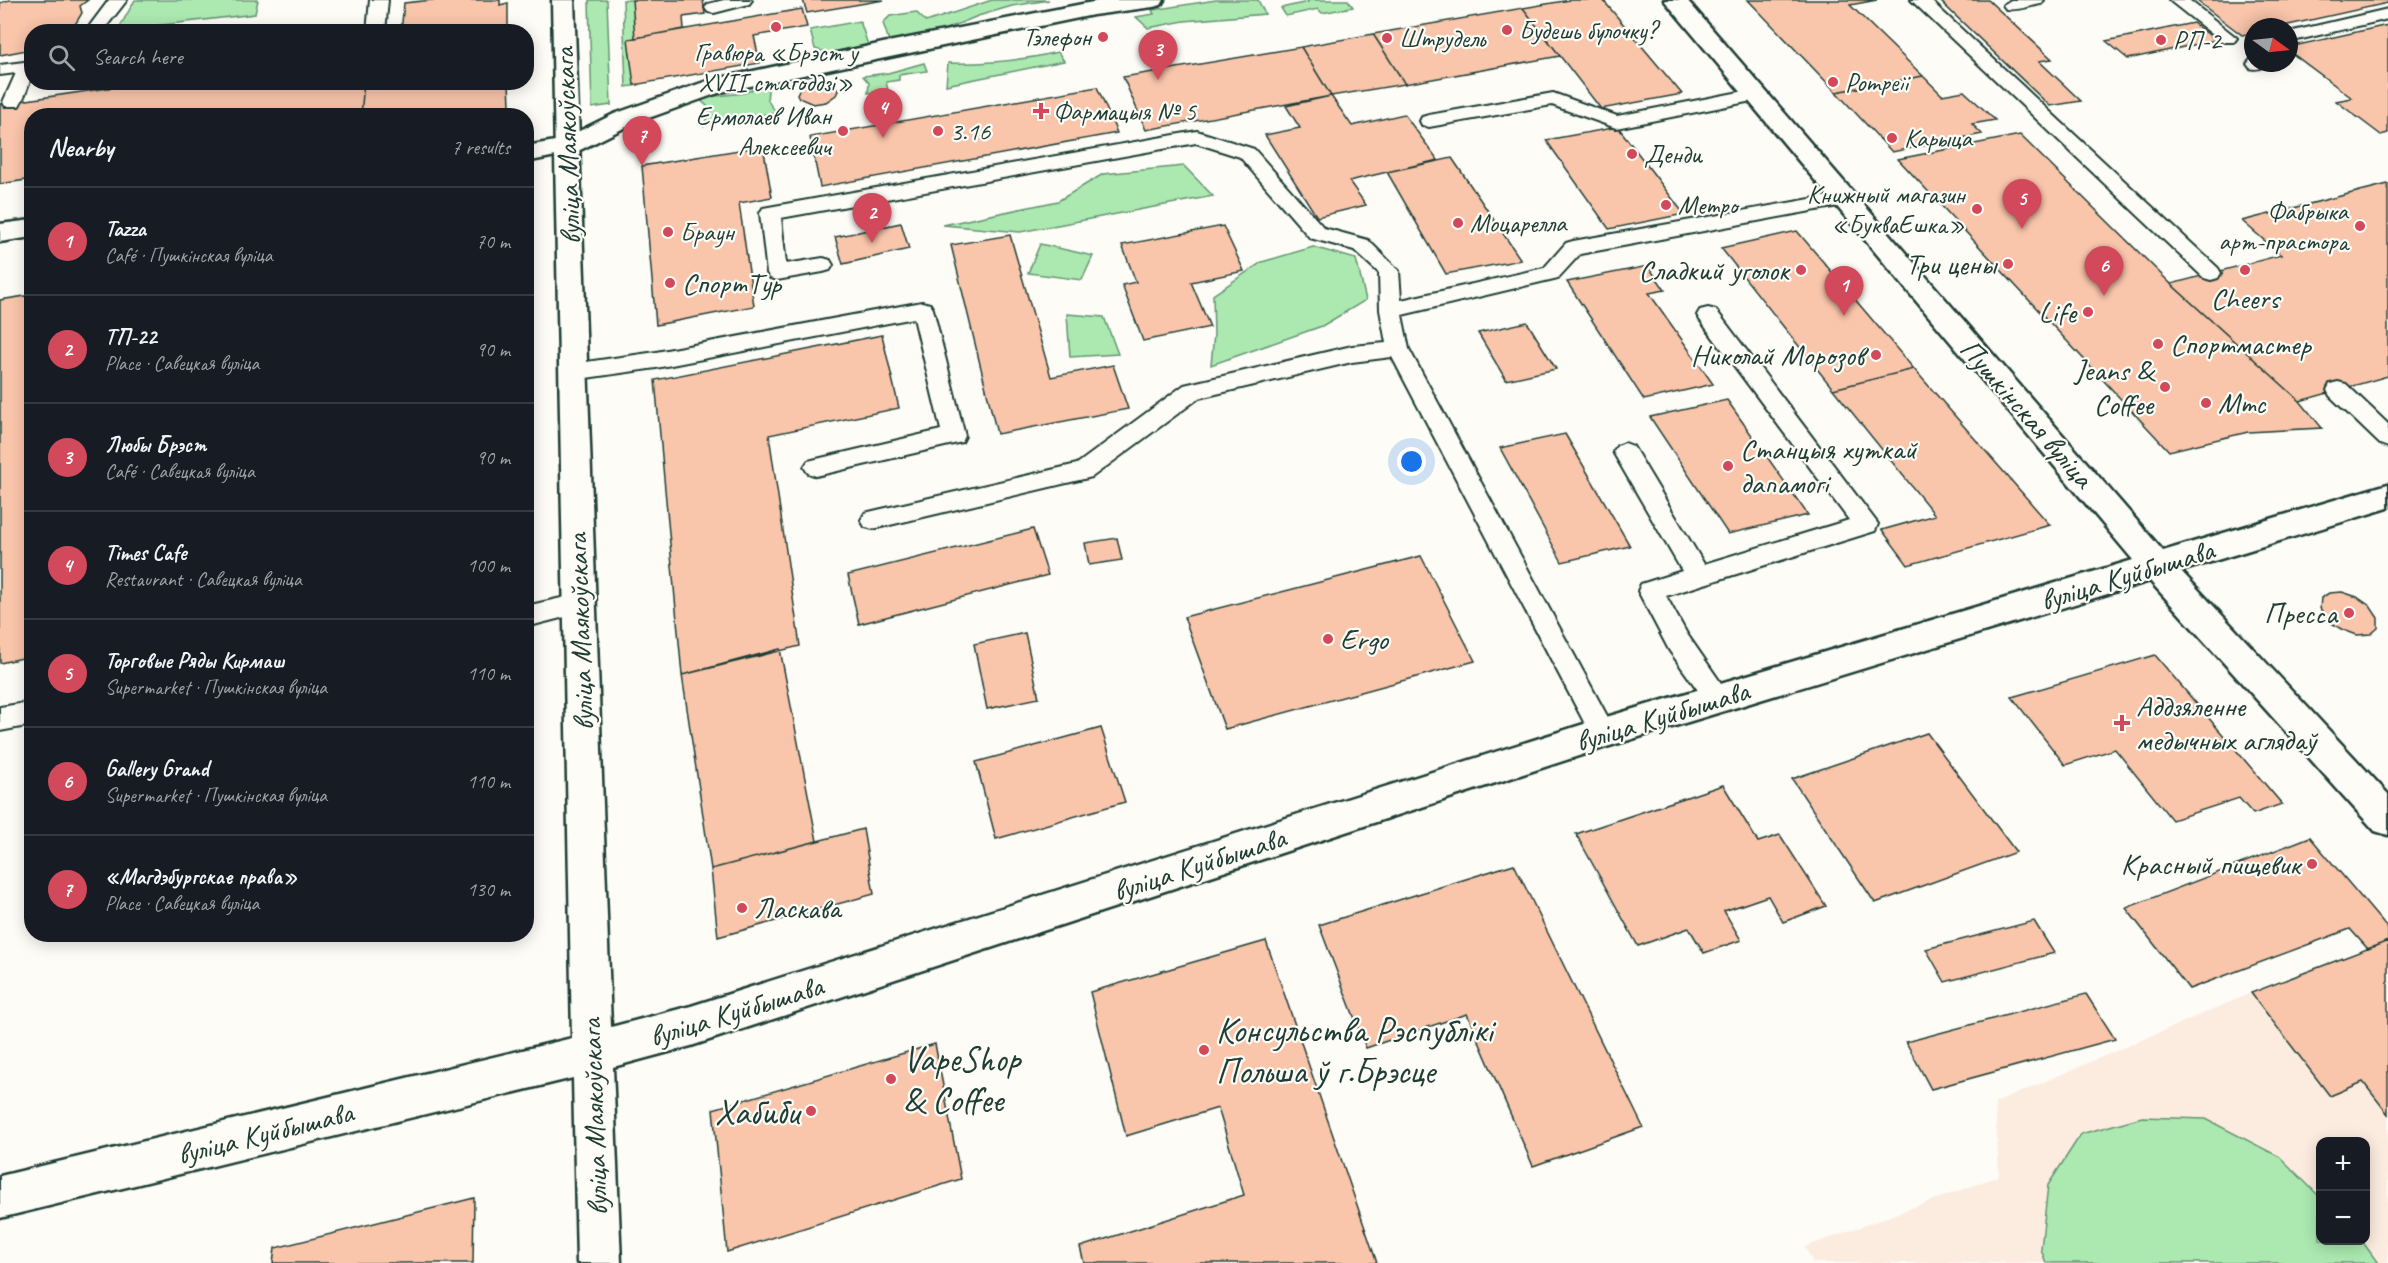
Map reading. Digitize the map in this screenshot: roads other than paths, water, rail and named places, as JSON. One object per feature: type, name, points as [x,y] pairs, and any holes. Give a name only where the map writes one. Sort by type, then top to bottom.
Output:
[{"type":"street","name":"вуліца Маякоўскага","points":[[563,0],[591,1054],[596,1122],[599,1263]]},
{"type":"street","points":[[534,153],[567,147],[623,119],[715,86],[1093,8],[1153,0]]},
{"type":"street","name":"Пушкінская вуліца","points":[[1675,0],[2193,608],[2388,819]]},
{"type":"street","points":[[0,233],[24,229]]},
{"type":"street","name":"вуліца Куйбышава","points":[[0,1197],[591,1054],[691,1026],[1603,733],[2388,496]]},
{"type":"lane","points":[[99,24],[118,0]]},
{"type":"lane","points":[[377,24],[379,0]]},
{"type":"lane","points":[[714,8],[743,0]]},
{"type":"lane","points":[[1920,0],[2211,273]]},
{"type":"lane","points":[[2012,4],[2035,0]]},
{"type":"lane","points":[[2178,0],[2228,38]]},
{"type":"lane","points":[[2298,35],[2388,14]]},
{"type":"lane","points":[[0,70],[24,67]]},
{"type":"lane","points":[[12,102],[24,78]]},
{"type":"lane","points":[[1429,121],[1553,99],[1616,122],[1755,95]]},
{"type":"lane","points":[[823,265],[777,273],[770,213],[1197,137],[1247,153],[1317,233],[1361,245],[1389,271],[1391,310],[1398,349],[1603,733]]},
{"type":"lane","points":[[1391,310],[1551,273],[1573,248],[1844,200]]},
{"type":"lane","points":[[572,372],[656,360],[922,309],[954,436],[816,467]]},
{"type":"lane","points":[[1708,315],[1866,524],[1650,591],[1678,642],[1719,699]]},
{"type":"lane","points":[[873,520],[1084,471],[1192,391],[1352,354],[1398,349]]},
{"type":"lane","points":[[2338,390],[2388,438]]},
{"type":"lane","points":[[1625,452],[1698,576]]},
{"type":"lane","points":[[534,615],[579,604]]},
{"type":"lane","points":[[0,719],[24,714]]},
{"type":"place","name":"Гравюра «Брэст у XVII стагоддзі»","points":[[776,27]]},
{"type":"place","name":"Будешь булочку?","points":[[1507,30]]},
{"type":"place","name":"Тэлефон","points":[[1103,37]]},
{"type":"place","name":"Штрудель","points":[[1387,38]]},
{"type":"place","name":"РП-2","points":[[2161,40]]},
{"type":"place","name":"Любы Брэст","points":[[1158,80]]},
{"type":"place","name":"Pompeii","points":[[1833,82]]},
{"type":"place","name":"Фармацыя № 5","points":[[1041,111]]},
{"type":"place","name":"Ермолаев Иван Алексеевич","points":[[843,131]]},
{"type":"place","name":"3.16","points":[[938,131]]},
{"type":"place","name":"Times Cafe","points":[[883,138]]},
{"type":"place","name":"Карыца","points":[[1892,138]]},
{"type":"place","name":"Денди","points":[[1632,154]]},
{"type":"place","name":"«Магдэбургскае права»","points":[[642,166]]},
{"type":"place","name":"Метро","points":[[1666,205]]},
{"type":"place","name":"Книжный магазин «БукваЕшка»","points":[[1977,209]]},
{"type":"place","name":"Моцарелла","points":[[1458,223]]},
{"type":"place","name":"Фабрыка арт-прастора","points":[[2360,226]]},
{"type":"place","name":"Торговые Ряды Кирмаш","points":[[2022,229]]},
{"type":"place","name":"Браун","points":[[668,232]]},
{"type":"place","name":"ТП-22","points":[[872,243]]},
{"type":"place","name":"Три цены","points":[[2008,264]]},
{"type":"place","name":"Сладкий уголок","points":[[1801,270]]},
{"type":"place","name":"Cheers","points":[[2245,270]]},
{"type":"place","name":"СпортТур","points":[[670,283]]},
{"type":"place","name":"Gallery Grand","points":[[2104,296]]},
{"type":"place","name":"Life","points":[[2088,312]]},
{"type":"place","name":"Tazza","points":[[1844,316]]},
{"type":"place","name":"Спортмастер","points":[[2158,344]]},
{"type":"place","name":"Николай Морозов","points":[[1876,355]]},
{"type":"place","name":"Jeans & Coffee","points":[[2165,387]]},
{"type":"place","name":"Мтс","points":[[2206,403]]},
{"type":"place","name":"Станцыя хуткай дапамогі","points":[[1728,466]]},
{"type":"place","name":"Пресса","points":[[2349,613]]},
{"type":"place","name":"Ergo","points":[[1328,639]]},
{"type":"place","name":"Аддзяленне медычных аглядаў","points":[[2122,723]]},
{"type":"place","name":"Красный пищевик","points":[[2312,864]]},
{"type":"place","name":"Ласкава","points":[[742,908]]},
{"type":"place","name":"Консульства Рэспублікі Польша ў г.Брэсце","points":[[1204,1050]]},
{"type":"place","name":"VapeShop & Coffee","points":[[891,1079]]},
{"type":"place","name":"Хабиби","points":[[811,1111]]}]
